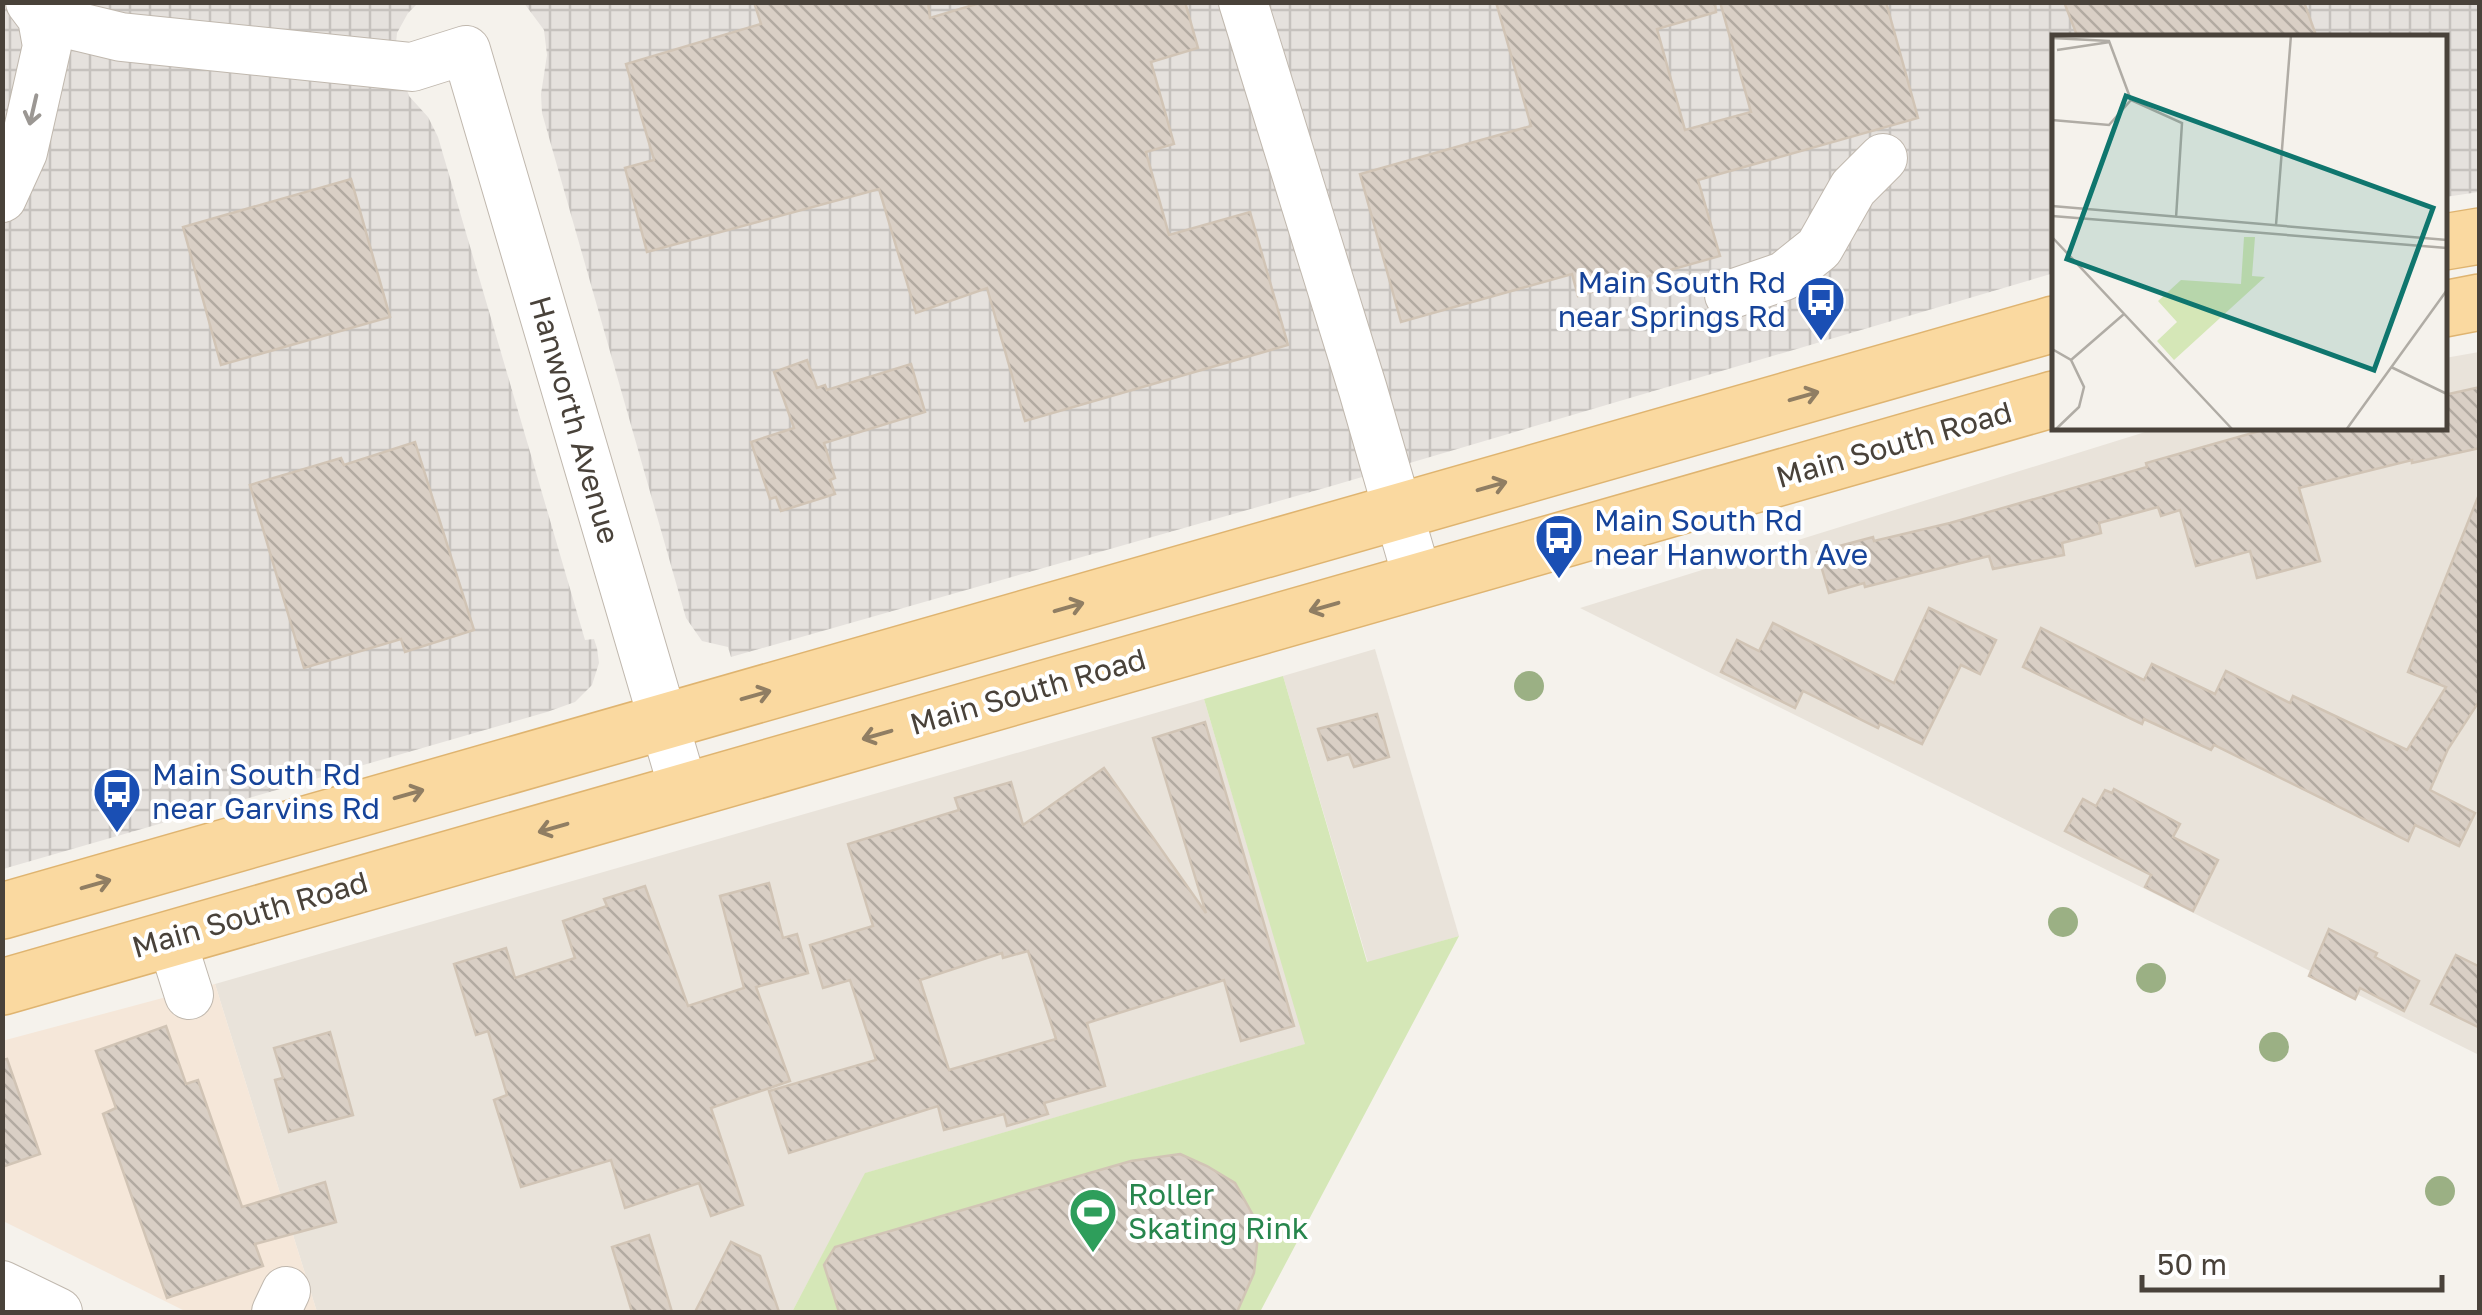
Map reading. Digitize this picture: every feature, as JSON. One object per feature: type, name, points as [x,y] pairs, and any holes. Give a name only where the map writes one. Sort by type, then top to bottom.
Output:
[{"type":"main road","points":[[2447,242],[2480,236]]},
{"type":"main road","points":[[2447,308],[2480,302]]},
{"type":"main road","points":[[2,910],[2052,325]]},
{"type":"main road","name":"Main South Road","points":[[2,987],[2052,400]]},
{"type":"street","points":[[1242,2],[1418,580]]},
{"type":"street","points":[[2,198],[23,152],[47,46],[36,10]]},
{"type":"street","name":"Hanworth Avenue","points":[[36,10],[121,36],[412,67],[466,50],[684,790]]},
{"type":"street","points":[[1729,295],[1784,276],[1819,248],[1853,188],[1883,158]]},
{"type":"street","points":[[171,938],[189,995]]},
{"type":"street","points":[[2,1285],[58,1312]]},
{"type":"shaded area","points":[[3,3],[418,3],[397,33],[395,54],[409,96],[428,117],[438,137],[585,640],[594,639],[597,648],[599,663],[592,685],[575,702],[3,869]]},
{"type":"shaded area","points":[[524,3],[2479,3],[2479,192],[2447,197],[2447,35],[2052,35],[2052,274],[1335,485],[731,657],[728,647],[702,641],[686,618],[542,113],[547,55],[544,30]]},
{"type":"shaded area","points":[[2479,352],[2479,1055],[1580,608],[2152,430],[2447,430],[2447,358]]},
{"type":"shaded area","points":[[1375,649],[1459,936],[1368,963],[1283,676]]},
{"type":"shaded area","points":[[1204,699],[1306,1044],[866,1173],[792,1312],[317,1312],[215,984]]},
{"type":"shaded area","points":[[215,984],[317,1312],[187,1312],[3,1221],[2,1041]]},
{"type":"green space","points":[[1283,676],[1367,962],[1459,936],[1260,1312],[792,1312],[865,1173],[1305,1044],[1204,699]]},
{"type":"building","points":[[754,2],[928,2],[930,18],[983,2],[1185,2],[1198,48],[1151,62],[1174,144],[1146,152],[1169,235],[1250,212],[1288,345],[1025,421],[987,288],[916,313],[879,189],[647,252],[625,168],[654,160],[626,64],[761,24]]},
{"type":"building","points":[[1496,2],[1715,2],[1716,12],[1657,29],[1685,130],[1751,112],[1720,2],[1886,2],[1918,118],[1698,180],[1720,256],[1578,296],[1572,274],[1401,322],[1360,174],[1531,126]]},
{"type":"building","points":[[2064,2],[2304,2],[2316,35],[2077,35]]},
{"type":"building","points":[[351,179],[390,317],[221,365],[183,227]]},
{"type":"building","points":[[807,360],[817,388],[825,385],[827,390],[911,364],[925,412],[824,443],[835,478],[830,480],[835,494],[781,511],[776,497],[770,499],[751,442],[794,428],[774,372]]},
{"type":"building","points":[[2480,387],[2480,448],[2299,488],[2320,561],[2257,578],[2250,551],[2196,566],[2180,510],[2161,516],[2158,507],[2099,523],[2101,533],[2062,543],[2064,555],[1993,569],[1989,556],[1829,593],[1817,552],[1950,523],[2263,430],[2447,430],[2447,394]]},
{"type":"building","points":[[415,442],[474,630],[405,652],[401,639],[304,668],[250,485],[341,458],[344,465]]},
{"type":"building","points":[[2478,497],[2480,700],[2448,749],[2430,790],[2475,813],[2459,846],[2415,825],[2408,841],[2214,745],[2211,750],[2144,719],[2142,724],[2023,667],[2041,628],[2144,680],[2152,664],[2215,694],[2226,671],[2290,703],[2293,696],[2407,750],[2446,687],[2408,672]]},
{"type":"building","points":[[1929,608],[1996,640],[1980,674],[1961,665],[1922,744],[1880,724],[1878,728],[1803,691],[1795,708],[1721,672],[1737,640],[1759,651],[1773,623],[1894,683]]},
{"type":"building","points":[[1377,714],[1389,757],[1354,767],[1349,754],[1328,760],[1318,729]]},
{"type":"building","points":[[1205,722],[1294,1026],[1241,1041],[1224,980],[1087,1023],[1105,1086],[1044,1103],[1048,1114],[1007,1126],[1004,1114],[944,1130],[938,1106],[789,1153],[769,1091],[876,1060],[850,980],[823,988],[810,945],[873,926],[848,844],[959,810],[955,798],[1011,782],[1023,825],[1104,768],[1206,913],[1153,738]],"holes":[[[1028,951],[1056,1039],[949,1070],[920,980],[1002,953],[1003,958]]]},
{"type":"building","points":[[2114,789],[2180,824],[2173,837],[2218,860],[2193,911],[2145,887],[2151,875],[2065,831],[2083,799],[2096,806],[2105,790],[2112,793]]},
{"type":"building","points":[[769,883],[783,938],[797,934],[808,973],[756,987],[790,1081],[711,1108],[743,1205],[711,1216],[699,1183],[625,1208],[611,1160],[521,1187],[494,1100],[507,1095],[488,1031],[476,1035],[454,964],[506,948],[515,978],[575,958],[563,921],[607,906],[604,899],[645,886],[688,1006],[744,988],[720,896]]},
{"type":"building","points":[[2329,929],[2377,953],[2375,957],[2419,981],[2404,1011],[2360,988],[2355,999],[2309,976]]},
{"type":"building","points":[[2456,955],[2480,967],[2480,1028],[2431,1004]]},
{"type":"building","points":[[166,1026],[186,1084],[198,1080],[242,1207],[325,1182],[336,1222],[255,1244],[263,1266],[167,1298],[103,1114],[116,1108],[96,1051]]},
{"type":"building","points":[[330,1032],[353,1115],[289,1132],[275,1080],[283,1078],[274,1048]]},
{"type":"building","points":[[7,1059],[40,1154],[2,1167],[2,1060]]},
{"type":"building","points":[[1180,1154],[1235,1183],[1259,1226],[1254,1273],[1237,1312],[839,1312],[824,1265],[835,1247],[1131,1161]]},
{"type":"building","points":[[649,1235],[672,1312],[632,1312],[612,1247]]},
{"type":"building","points":[[731,1242],[760,1256],[779,1312],[695,1312]]},
{"type":"place","name":"Main South Rd near Springs Rd","points":[[1821,342]]},
{"type":"place","name":"Main South Rd near Hanworth Ave","points":[[1559,580]]},
{"type":"place","name":"Main South Rd near Garvins Rd","points":[[117,834]]},
{"type":"place","name":"Roller Skating Rink","points":[[1093,1254]]}]
